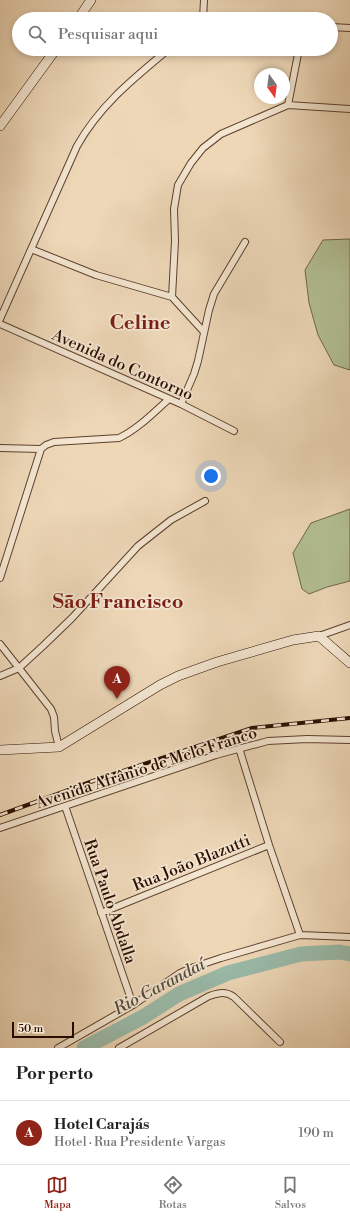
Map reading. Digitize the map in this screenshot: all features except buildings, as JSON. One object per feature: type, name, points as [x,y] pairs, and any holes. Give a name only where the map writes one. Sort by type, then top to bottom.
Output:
[{"type":"main road","points":[[82,12],[90,0]]},
{"type":"main road","points":[[0,126],[51,56]]},
{"type":"main road","points":[[0,750],[59,747],[178,676],[217,662],[293,640],[319,636],[350,663]]},
{"type":"street","points":[[203,12],[204,0]]},
{"type":"street","points":[[338,27],[350,28]]},
{"type":"street","points":[[0,319],[77,146],[86,131],[99,113],[124,86],[160,56]]},
{"type":"street","points":[[288,105],[298,56]]},
{"type":"street","points":[[172,297],[175,241],[174,209],[178,185],[190,163],[204,148],[221,134],[288,105],[350,109]]},
{"type":"street","points":[[181,404],[194,374],[214,294],[245,242]]},
{"type":"street","points":[[31,248],[96,275],[172,297],[204,332]]},
{"type":"street","name":"Avenida do Contorno","points":[[0,324],[181,404],[234,431]]},
{"type":"street","points":[[0,578],[41,449],[54,442],[119,438],[128,434],[169,399]]},
{"type":"street","points":[[0,448],[41,449]]},
{"type":"street","points":[[0,676],[20,668],[72,618],[138,546],[171,520],[205,501]]},
{"type":"street","points":[[319,636],[350,625]]},
{"type":"street","points":[[0,644],[51,709],[54,717],[55,731],[59,747]]},
{"type":"street","name":"Avenida Afrânio de Melo Franco","points":[[0,828],[239,748],[268,741],[307,739],[350,740]]},
{"type":"street","points":[[239,748],[269,845],[300,935]]},
{"type":"street","name":"Rua Paulo Abdalla","points":[[65,806],[133,1005]]},
{"type":"street","name":"Rua João Blazutti","points":[[101,913],[269,845]]},
{"type":"street","points":[[58,1048],[133,1005],[180,973],[194,967],[300,935],[350,937]]},
{"type":"street","points":[[118,1048],[209,996],[223,992],[234,997],[280,1042]]},
{"type":"green space","points":[[350,239],[350,370],[334,365],[318,335],[309,303],[305,270],[323,240]]},
{"type":"green space","points":[[350,509],[350,581],[327,587],[309,594],[302,589],[293,553],[311,523]]},
{"type":"waterway","name":"Rio Carandaí","points":[[84,1048],[143,1017],[179,994],[228,973],[301,954],[340,952],[350,954]]},
{"type":"railway","points":[[0,815],[93,781],[252,728],[350,718]]},
{"type":"place","name":"Hotel Carajás","points":[[117,699]]},
{"type":"district","name":"Celine","points":[[140,322]]},
{"type":"district","name":"São Francisco","points":[[118,601]]}]
